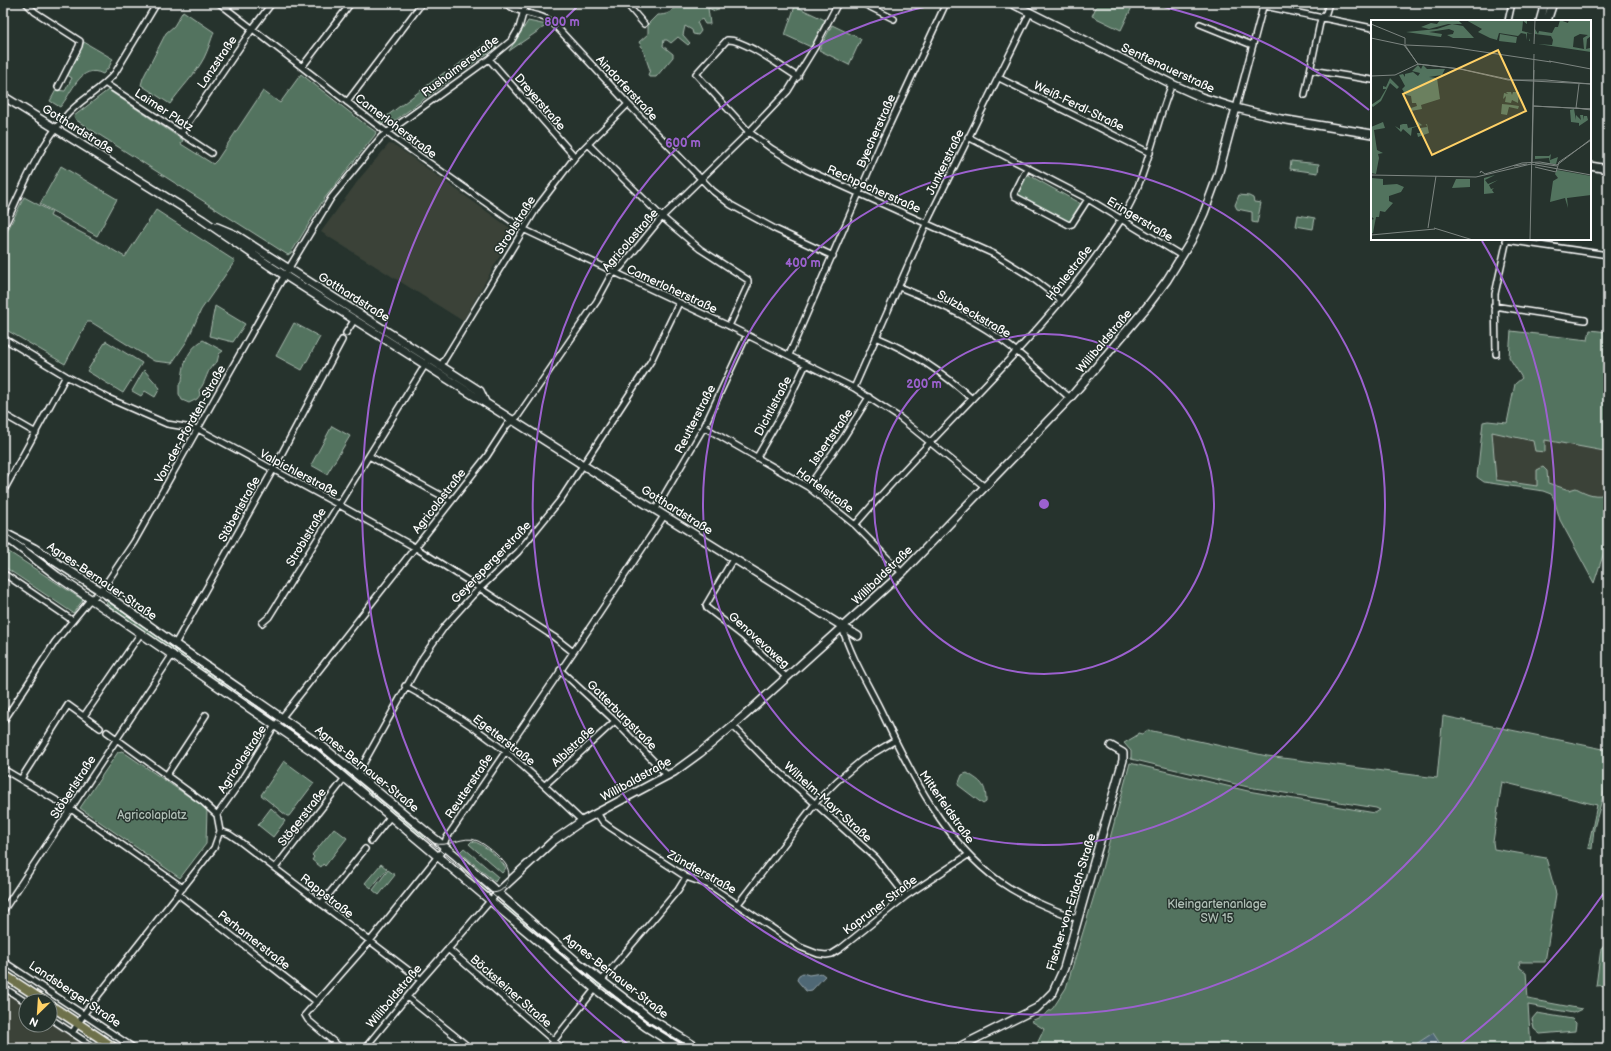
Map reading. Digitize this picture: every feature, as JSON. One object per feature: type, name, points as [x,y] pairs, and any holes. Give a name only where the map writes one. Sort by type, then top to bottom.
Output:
[{"type":"main road","name":"Landsberger Straße","points":[[3,974],[32,993]]},
{"type":"main road","name":"Landsberger Straße","points":[[58,1010],[115,1048]]},
{"type":"street","points":[[26,3],[35,12],[80,41],[79,46],[58,87]]},
{"type":"street","points":[[3,230],[44,146],[56,128],[74,108],[106,84],[115,73],[157,3]]},
{"type":"street","name":"Camerloherstraße","points":[[219,3],[394,138],[523,229],[729,326],[854,388],[869,397],[931,442],[985,487]]},
{"type":"street","name":"Lanzstraße","points":[[181,133],[252,28],[272,3]]},
{"type":"street","points":[[302,67],[351,3]]},
{"type":"street","points":[[347,102],[422,3]]},
{"type":"street","name":"Aindorferstraße","points":[[505,3],[523,14],[547,18],[553,22],[628,104],[700,179],[731,205],[775,229],[833,256]]},
{"type":"street","name":"Rushaimerstraße","points":[[388,132],[489,59],[512,40],[518,28],[526,3]]},
{"type":"street","points":[[626,3],[644,24]]},
{"type":"street","name":"Agricolastraße","points":[[217,815],[239,784],[276,726],[416,548],[451,501],[488,456],[507,425],[513,420],[588,314],[610,277],[662,217],[777,104],[798,77],[838,3]]},
{"type":"street","points":[[862,3],[894,19]]},
{"type":"street","name":"Byecherstraße","points":[[789,355],[859,194],[946,3]]},
{"type":"street","name":"Senftenauerstraße","points":[[1011,3],[1172,84],[1201,97],[1236,108],[1300,123],[1371,134]]},
{"type":"street","points":[[1250,3],[1371,28]]},
{"type":"street","points":[[1305,95],[1321,18],[1326,13],[1328,3]]},
{"type":"street","points":[[1508,20],[1512,3]]},
{"type":"street","points":[[1540,20],[1545,3]]},
{"type":"street","points":[[1547,20],[1553,3]]},
{"type":"street","name":"Willibaldstraße","points":[[368,1047],[421,980],[498,892],[534,856],[582,821],[668,776],[700,753],[733,726],[902,573],[1070,398],[1136,320],[1182,256],[1198,227],[1210,199],[1226,151],[1252,45],[1264,5]]},
{"type":"street","name":"Junkerstraße","points":[[854,388],[927,222],[1030,13]]},
{"type":"street","points":[[1200,24],[1252,45]]},
{"type":"street","name":"Rechpacherstraße","points":[[798,77],[734,39],[727,40],[696,74],[749,132],[772,149],[806,170],[927,222],[994,254],[1031,277],[1061,300]]},
{"type":"street","name":"Dreyerstraße","points":[[489,59],[575,157]]},
{"type":"street","points":[[1311,70],[1371,80]]},
{"type":"street","name":"Weiß-Ferdl-Straße","points":[[999,78],[1150,153]]},
{"type":"street","name":"Laimer Platz","points":[[106,84],[211,153]]},
{"type":"street","name":"Hönlestraße","points":[[855,525],[884,490],[1017,352],[1087,269],[1122,220],[1150,153],[1164,104],[1172,84]]},
{"type":"street","name":"Gotthardstraße","points":[[3,96],[203,220],[236,235],[355,319],[439,368],[485,402],[583,465],[858,636]]},
{"type":"street","name":"Stroblstraße","points":[[439,368],[542,200],[575,157],[628,104]]},
{"type":"street","name":"Von-der-Pfordten-Straße","points":[[3,722],[33,672],[72,620],[91,599],[101,591],[145,524],[287,272],[331,198],[381,137],[388,132]]},
{"type":"street","name":"Eringerstraße","points":[[968,137],[1088,199],[1182,256]]},
{"type":"street","points":[[588,144],[662,217],[700,249],[748,280],[748,285],[729,326]]},
{"type":"street","points":[[1591,166],[1608,169]]},
{"type":"street","points":[[1027,168],[1014,196],[1069,225],[1072,224],[1088,199]]},
{"type":"street","points":[[1496,354],[1494,306],[1498,274],[1507,240],[1608,255]]},
{"type":"street","name":"Gotthardstraße","points":[[287,272],[427,361]]},
{"type":"street","name":"Sulzbeckstraße","points":[[899,287],[934,301],[966,318],[1017,352],[1070,398]]},
{"type":"street","name":"Geyerspergerstraße","points":[[358,775],[405,686],[444,626],[534,534],[561,499],[651,361],[680,303]]},
{"type":"street","points":[[1494,306],[1585,320]]},
{"type":"street","points":[[346,333],[355,319]]},
{"type":"street","name":"Reutterstraße","points":[[656,509],[704,427],[746,335]]},
{"type":"street","name":"Valpichlerstraße","points":[[3,338],[66,376],[110,399],[167,424],[198,429],[338,505],[416,548],[554,637],[573,652]]},
{"type":"street","points":[[876,338],[900,348],[931,366],[972,399]]},
{"type":"street","name":"Stöberlstraße","points":[[175,644],[273,470],[342,340]]},
{"type":"street","name":"Stroblstraße","points":[[262,623],[269,617],[427,361]]},
{"type":"street","name":"Dichtlstraße","points":[[756,457],[783,412],[806,364]]},
{"type":"street","points":[[3,492],[66,376]]},
{"type":"street","name":"Isbertstraße","points":[[808,487],[844,437],[869,397]]},
{"type":"street","points":[[3,414],[36,433]]},
{"type":"street","name":"Hartelstraße","points":[[704,427],[808,487],[855,525],[902,573]]},
{"type":"street","points":[[369,456],[451,501]]},
{"type":"street","name":"Reutterstraße","points":[[342,1048],[305,1018],[305,1015],[370,942],[442,851],[442,846],[664,516]]},
{"type":"street","name":"Agnes-Bernauer-Straße","points":[[3,533],[34,548],[101,591],[283,718],[358,775],[498,892],[575,960],[651,1019],[698,1048]]},
{"type":"street","name":"Agnes-Bernauer-Straße","points":[[3,533],[9,540],[91,599],[315,753],[595,989],[646,1027],[680,1048]]},
{"type":"street","points":[[3,549],[9,540]]},
{"type":"street","name":"Genovevaweg","points":[[733,559],[706,605],[707,608],[743,636],[786,678]]},
{"type":"street","points":[[3,573],[72,620]]},
{"type":"street","name":"Mitterfeldstraße","points":[[842,627],[852,656],[915,781],[968,854],[992,876],[1012,890],[1045,906],[1078,919]]},
{"type":"street","points":[[84,716],[141,633]]},
{"type":"street","name":"Stöberlstraße","points":[[3,911],[173,654]]},
{"type":"street","name":"Gatterburgstraße","points":[[560,670],[615,721],[668,776]]},
{"type":"street","name":"Egetterstraße","points":[[405,686],[455,715],[505,751],[545,785],[582,821]]},
{"type":"street","points":[[21,779],[68,705],[100,728]]},
{"type":"street","points":[[166,776],[206,715]]},
{"type":"street","name":"Alblstraße","points":[[545,785],[615,721]]},
{"type":"street","name":"Wilhelm-Mayr-Straße","points":[[733,726],[814,804],[876,858],[906,896]]},
{"type":"street","points":[[78,1024],[84,1014],[214,848],[220,831],[217,815],[203,802],[107,732]]},
{"type":"street","points":[[738,904],[814,804],[837,781],[862,760],[894,741]]},
{"type":"street","name":"Fischer-von-Erlach-Straße","points":[[957,1048],[1027,1015],[1047,1000],[1058,982],[1064,968],[1124,756],[1118,749],[1111,746]]},
{"type":"street","points":[[3,769],[71,809],[183,888]]},
{"type":"street","name":"Stögerstraße","points":[[275,868],[345,778]]},
{"type":"street","name":"Zündterstraße","points":[[597,813],[603,822],[611,828],[686,877],[709,885],[800,947]]},
{"type":"street","points":[[371,841],[390,817]]},
{"type":"street","name":"Rappstraße","points":[[220,831],[229,834],[238,840],[421,980]]},
{"type":"street","points":[[321,904],[365,849]]},
{"type":"street","name":"Kapruner Straße","points":[[800,947],[818,954],[832,954],[906,896],[968,854]]},
{"type":"street","points":[[602,980],[678,890],[686,877]]},
{"type":"street","name":"Perhamerstraße","points":[[178,894],[316,1002]]},
{"type":"street","name":"Böcksteiner Straße","points":[[448,950],[562,1048]]},
{"type":"street","name":"Landsberger Straße","points":[[3,961],[134,1048]]},
{"type":"street","points":[[3,987],[18,997]]},
{"type":"street","points":[[548,1048],[595,989]]},
{"type":"street","points":[[407,997],[470,1048]]},
{"type":"street","points":[[58,1023],[95,1048]]},
{"type":"street","name":"Landsberger Straße","points":[[72,1033],[78,1024]]},
{"type":"shaded area","points":[[389,144],[396,146],[514,231],[463,321],[321,232],[360,178]]},
{"type":"shaded area","points":[[1492,432],[1545,444],[1544,440],[1603,451],[1608,440],[1608,493],[1601,496],[1586,494],[1576,488],[1569,490],[1548,483],[1547,471],[1537,470],[1537,486],[1496,480]]},
{"type":"shaded area","points":[[3,991],[18,1001],[18,1033],[58,1033],[58,1027],[89,1048],[3,1048]]},
{"type":"green space","points":[[676,3],[719,3],[718,10],[715,11],[708,8],[710,24],[705,24],[702,19],[697,22],[701,31],[698,35],[693,34],[692,30],[685,26],[683,35],[690,43],[688,45],[678,37],[671,43],[664,40],[663,46],[673,54],[673,57],[656,77],[649,77],[648,75],[650,70],[639,42],[648,34],[648,24],[657,15],[664,15],[671,11]]},
{"type":"green space","points":[[1098,3],[1134,3],[1121,30],[1092,16]]},
{"type":"green space","points":[[795,6],[825,20],[811,47],[785,35]]},
{"type":"green space","points":[[183,11],[214,32],[204,58],[170,104],[141,85],[143,78],[166,33],[174,26]]},
{"type":"green space","points":[[528,21],[547,25],[509,51]]},
{"type":"green space","points":[[832,25],[861,39],[849,65],[819,50]]},
{"type":"green space","points":[[84,42],[113,59],[103,74],[95,71],[88,72],[82,76],[60,107],[50,101],[56,90],[65,91],[72,78],[67,75]]},
{"type":"green space","points":[[492,43],[497,47],[459,73],[454,68],[485,44]]},
{"type":"green space","points":[[445,72],[451,77],[450,80],[389,125],[379,122]]},
{"type":"green space","points":[[301,74],[376,132],[324,199],[291,253],[288,255],[76,120],[74,116],[108,90],[183,140],[181,144],[213,164],[263,91],[280,103]]},
{"type":"green space","points":[[1291,161],[1319,164],[1318,173],[1290,169]]},
{"type":"green space","points":[[61,166],[117,199],[97,236],[40,204]]},
{"type":"green space","points":[[1027,174],[1081,204],[1069,223],[1016,194]]},
{"type":"green space","points":[[1239,195],[1249,196],[1253,198],[1254,202],[1261,203],[1257,223],[1252,222],[1252,212],[1237,209],[1235,205]]},
{"type":"green space","points":[[24,197],[52,212],[50,216],[125,257],[156,210],[235,261],[201,310],[187,341],[172,363],[154,361],[91,322],[87,322],[65,364],[3,328],[3,240]]},
{"type":"green space","points":[[1298,215],[1315,218],[1313,229],[1296,226]]},
{"type":"green space","points":[[215,306],[245,324],[233,342],[209,336]]},
{"type":"green space","points":[[294,323],[320,337],[302,370],[276,356]]},
{"type":"green space","points":[[1590,330],[1608,332],[1608,440],[1604,451],[1545,440],[1545,452],[1535,451],[1533,441],[1492,432],[1496,480],[1537,486],[1537,470],[1543,467],[1547,471],[1548,483],[1569,490],[1576,488],[1592,495],[1608,493],[1608,540],[1594,583],[1560,520],[1551,494],[1543,491],[1484,482],[1477,477],[1483,422],[1488,421],[1507,423],[1515,384],[1522,378],[1509,357],[1511,331],[1588,340]]},
{"type":"green space","points":[[203,340],[223,351],[219,354],[217,362],[209,371],[202,387],[199,390],[200,395],[197,399],[189,403],[182,400],[179,394],[179,384],[182,382],[183,369],[187,358],[193,348]]},
{"type":"green space","points":[[106,341],[142,363],[123,393],[87,371]]},
{"type":"green space","points":[[144,370],[160,388],[155,397],[145,391],[141,396],[132,391]]},
{"type":"green space","points":[[332,426],[350,436],[327,474],[311,465]]},
{"type":"green space","points":[[6,550],[83,600],[73,613],[3,566],[3,555]]},
{"type":"green space","points":[[109,599],[273,713],[269,719],[181,656],[133,625],[134,624],[106,604]]},
{"type":"green space","name":"Kleingartenanlage SW 15","points":[[1443,716],[1608,750],[1608,778],[1594,828],[1592,849],[1588,848],[1597,805],[1502,782],[1493,842],[1494,849],[1546,858],[1556,894],[1545,962],[1519,962],[1520,968],[1526,972],[1528,999],[1582,1009],[1573,1013],[1528,1005],[1531,1048],[1035,1048],[1044,1029],[1031,1021],[1043,1016],[1053,1008],[1066,988],[1100,876],[1130,763],[1248,791],[1375,813],[1380,810],[1376,808],[1248,787],[1131,759],[1131,751],[1124,743],[1136,736],[1138,733],[1142,734],[1148,730],[1267,756],[1437,778]]},
{"type":"green space","points":[[286,722],[318,746],[426,836],[422,840],[282,727]]},
{"type":"green space","name":"Agricolaplatz","points":[[122,751],[207,809],[206,844],[180,878],[80,808],[118,752]]},
{"type":"green space","points":[[284,761],[314,783],[289,816],[261,795]]},
{"type":"green space","points":[[967,773],[982,784],[986,802],[983,804],[958,785],[962,775]]},
{"type":"green space","points":[[271,808],[285,821],[273,837],[258,825]]},
{"type":"green space","points":[[334,828],[347,838],[325,866],[323,864],[321,867],[312,860],[314,857],[312,855]]},
{"type":"green space","points":[[472,841],[486,848],[499,860],[506,868],[502,873],[469,844]]},
{"type":"green space","points":[[464,848],[498,877],[495,882],[460,852]]},
{"type":"green space","points":[[381,864],[387,869],[371,888],[365,883]]},
{"type":"green space","points":[[388,870],[395,875],[379,895],[373,890]]},
{"type":"green space","points":[[505,902],[604,984],[599,991],[500,907]]},
{"type":"green space","points":[[1603,947],[1608,949],[1608,985],[1596,986],[1601,948]]},
{"type":"green space","points":[[607,987],[695,1048],[683,1048],[602,993]]},
{"type":"green space","points":[[1537,1013],[1572,1019],[1576,1023],[1575,1031],[1540,1034],[1534,1029],[1532,1019]]},
{"type":"green space","points":[[1549,1042],[1572,1043],[1580,1048],[1540,1048]]},
{"type":"water","points":[[803,973],[809,975],[821,973],[825,976],[812,990],[806,991],[797,980],[799,975]]},
{"type":"water","points":[[1433,1033],[1443,1048],[1417,1048],[1416,1044]]},
{"type":"tram line","points":[[3,532],[104,599],[319,749],[604,988],[649,1022],[692,1048]]},
{"type":"tram line","points":[[433,843],[444,844],[472,839],[489,848],[497,855],[506,865],[509,875],[508,881],[499,892],[488,892]]}]
